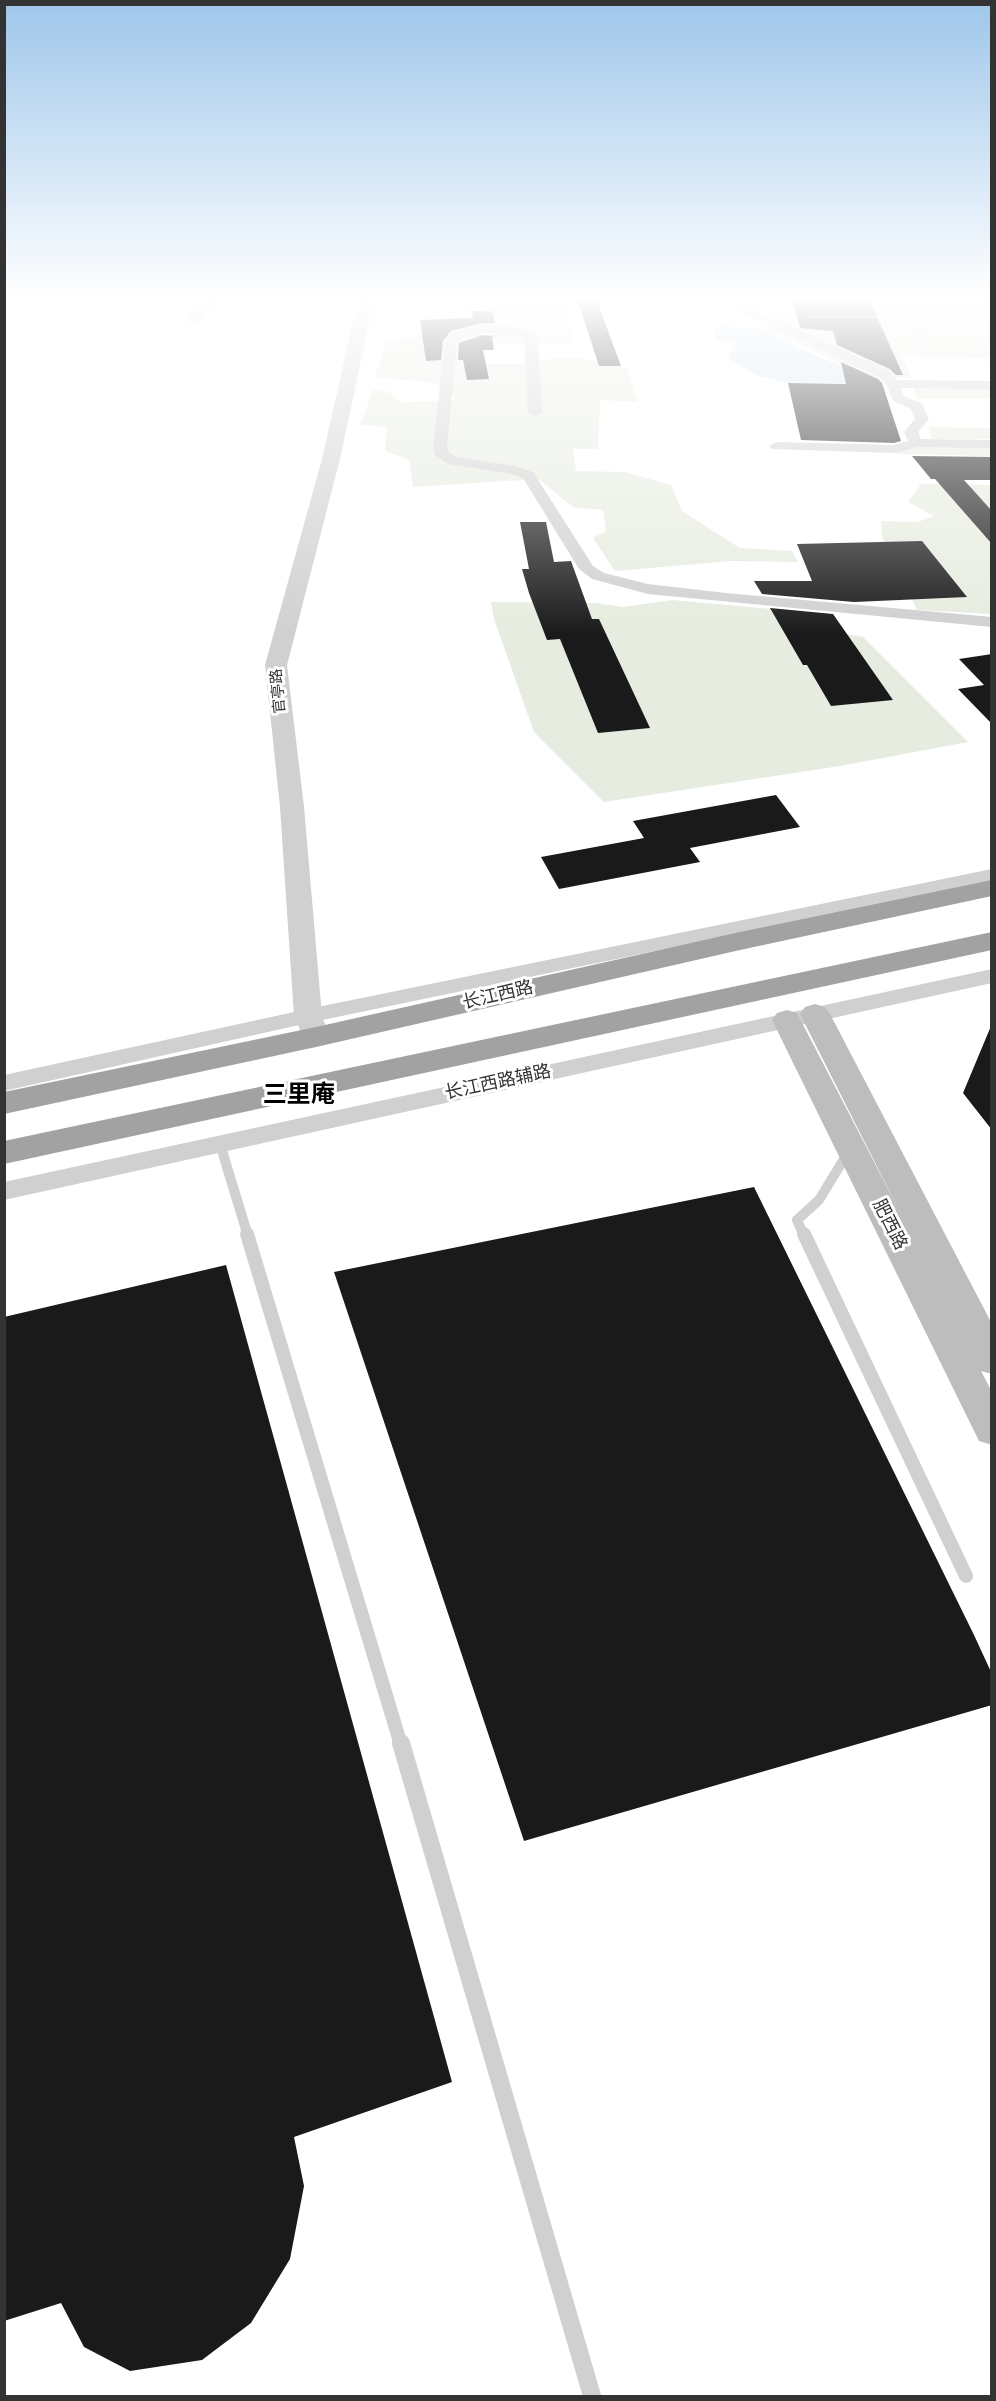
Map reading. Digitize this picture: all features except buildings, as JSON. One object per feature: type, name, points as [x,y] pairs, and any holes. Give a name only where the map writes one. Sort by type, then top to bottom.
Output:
[{"type":"highway","name":"长江西路","points":[[4,1103],[312,1027],[992,888]]},
{"type":"highway","points":[[4,1153],[992,941]]},
{"type":"main road","name":"肥西路","points":[[801,1017],[850,1148],[992,1430]]},
{"type":"main road","name":"肥西路","points":[[801,1017],[992,1360]]},
{"type":"street","name":"官亭路","points":[[312,1027],[292,807],[276,665],[331,459],[342,410]]},
{"type":"street","points":[[444,410],[440,447],[442,455],[453,461],[515,470],[528,475],[587,569],[598,576],[648,589],[992,622]]},
{"type":"street","points":[[916,443],[911,432],[922,419],[918,410]]},
{"type":"street","points":[[776,446],[895,449],[916,443],[992,444]]},
{"type":"street","points":[[4,1083],[312,1027],[992,875]]},
{"type":"street","name":"长江西路辅路","points":[[4,1191],[992,976]]},
{"type":"lane","points":[[220,1144],[450,1906],[592,2397]]},
{"type":"lane","points":[[850,1148],[819,1200],[797,1220],[966,1576]]},
{"type":"shaded area","points":[[366,410],[600,410],[598,449],[573,449],[576,471],[625,472],[671,485],[682,511],[740,548],[792,551],[798,562],[731,561],[615,571],[593,538],[606,531],[603,510],[573,507],[538,479],[413,487],[409,460],[385,451],[387,427],[360,425]]},
{"type":"shaded area","points":[[928,427],[991,428],[991,439],[932,439]]},
{"type":"shaded area","points":[[917,445],[991,446],[991,456],[897,454],[897,451]]},
{"type":"shaded area","points":[[921,484],[991,485],[991,614],[917,610],[882,537],[881,521],[918,522],[934,516],[908,502]]},
{"type":"shaded area","points":[[672,600],[783,610],[843,633],[863,637],[968,742],[840,766],[604,802],[534,732],[494,619],[491,602],[595,603],[623,607]]},
{"type":"district","name":"三里庵","points":[[299,1096]]}]
